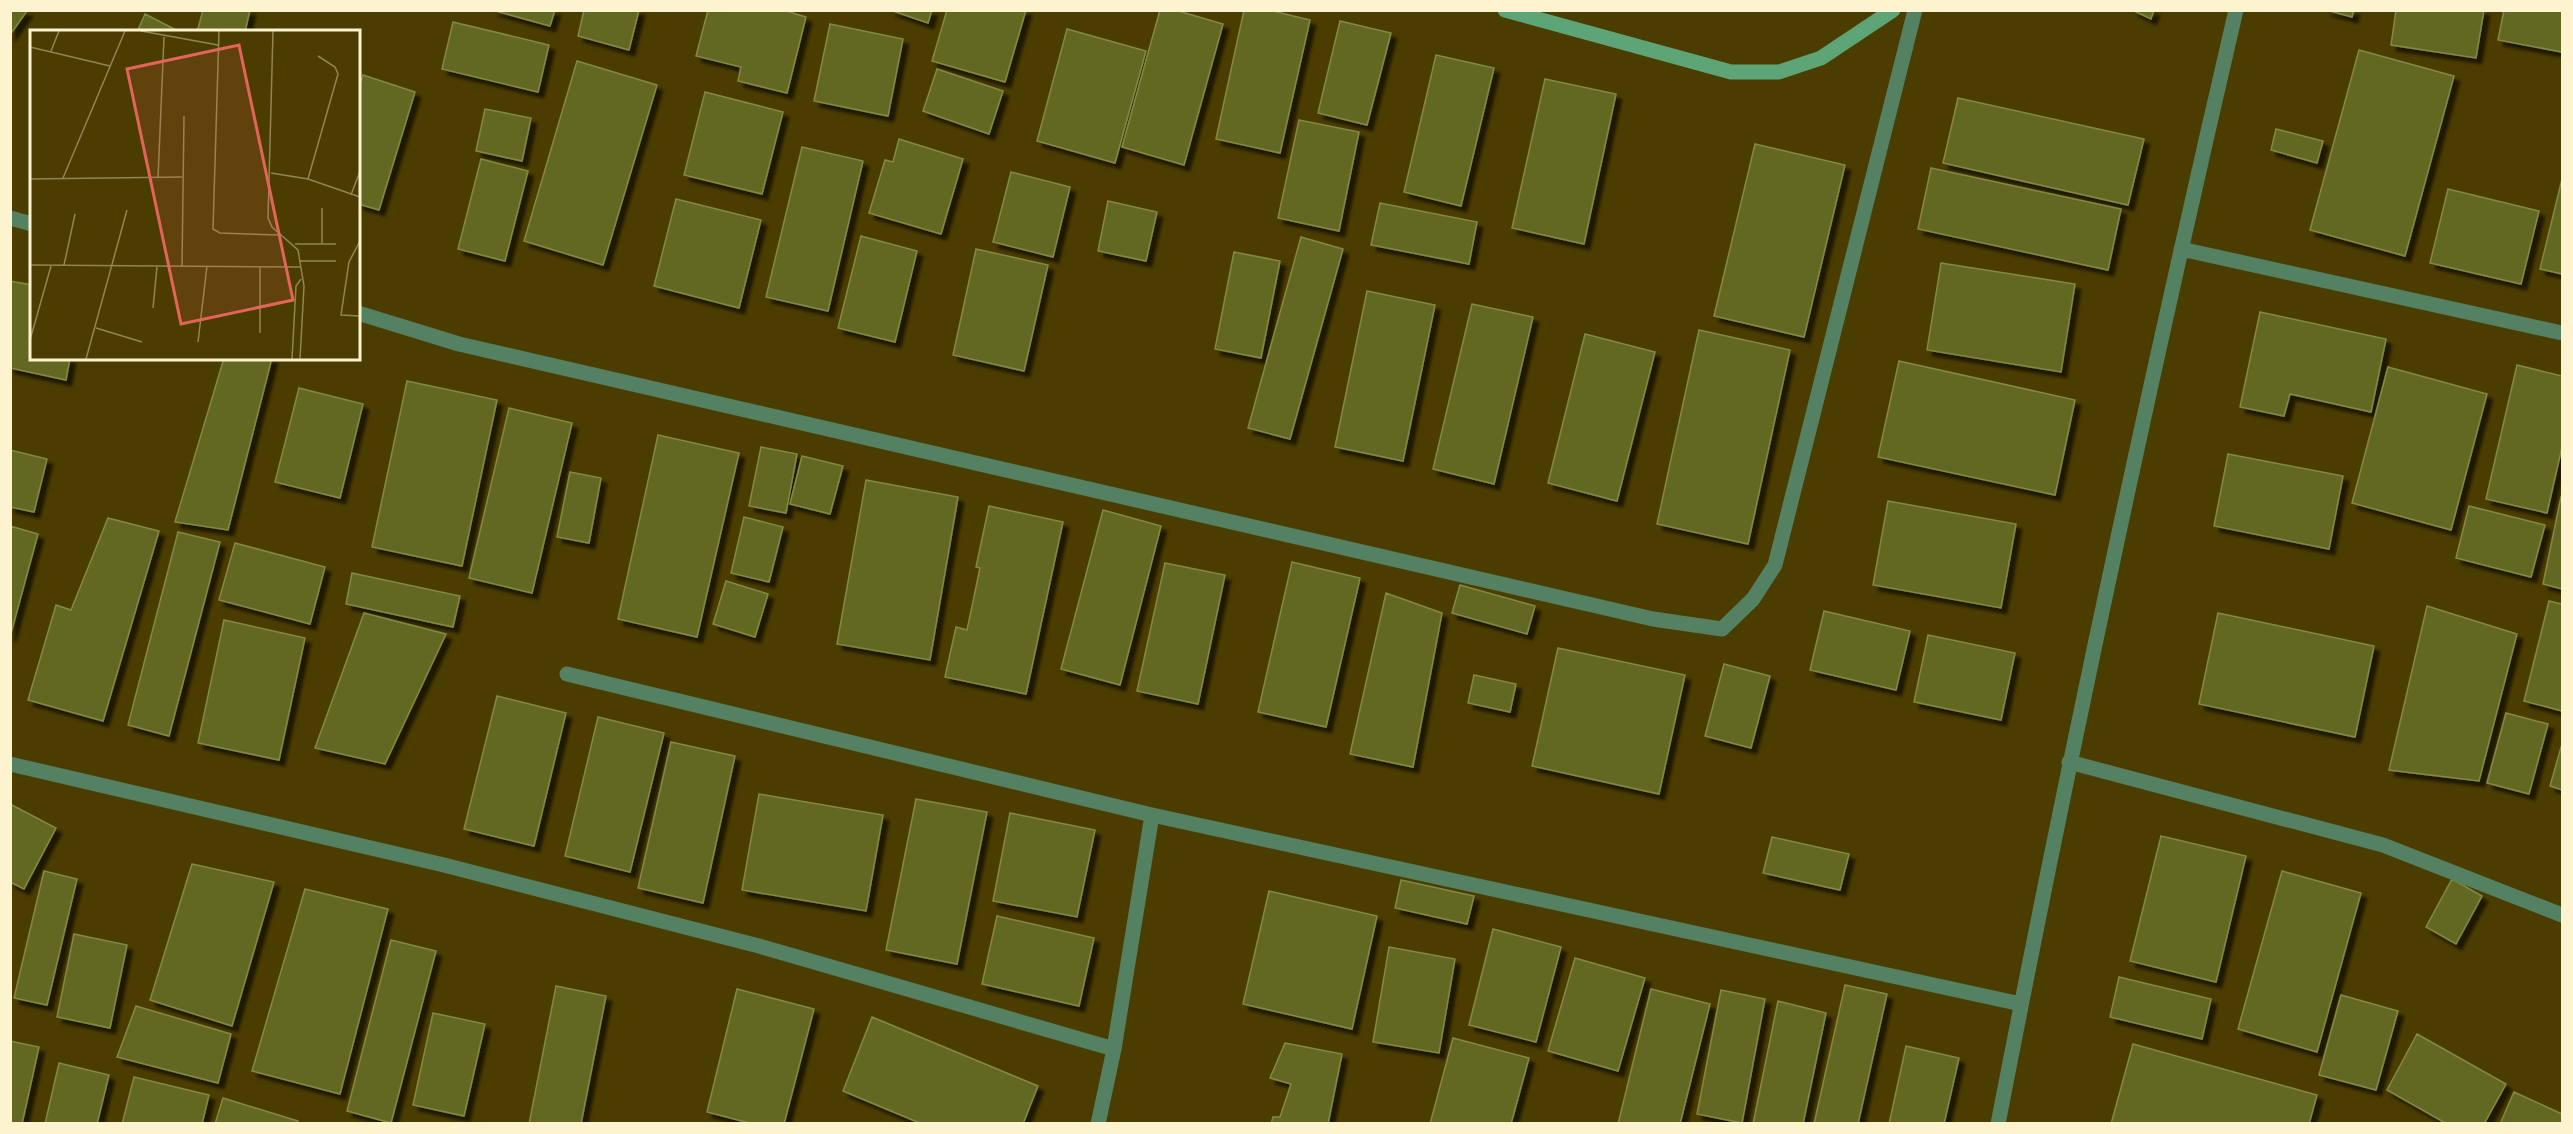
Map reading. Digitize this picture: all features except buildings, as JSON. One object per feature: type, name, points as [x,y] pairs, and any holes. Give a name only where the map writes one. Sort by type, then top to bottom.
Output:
[{"type":"street","points":[[1505,10],[1731,72],[1779,72],[1821,58],[1893,10]]},
{"type":"street","points":[[360,314],[482,350],[1653,619],[1722,629],[1754,599],[1775,565],[1916,10]]},
{"type":"street","points":[[1998,1124],[2069,762],[2181,249],[2236,10]]},
{"type":"street","points":[[10,218],[30,223]]},
{"type":"street","points":[[2181,249],[2562,333]]},
{"type":"street","points":[[567,674],[1152,815],[2021,1004]]},
{"type":"street","points":[[2069,762],[2383,845],[2562,915]]},
{"type":"street","points":[[10,764],[444,865],[759,946],[1114,1049]]},
{"type":"street","points":[[1098,1124],[1114,1049],[1152,815]]}]
